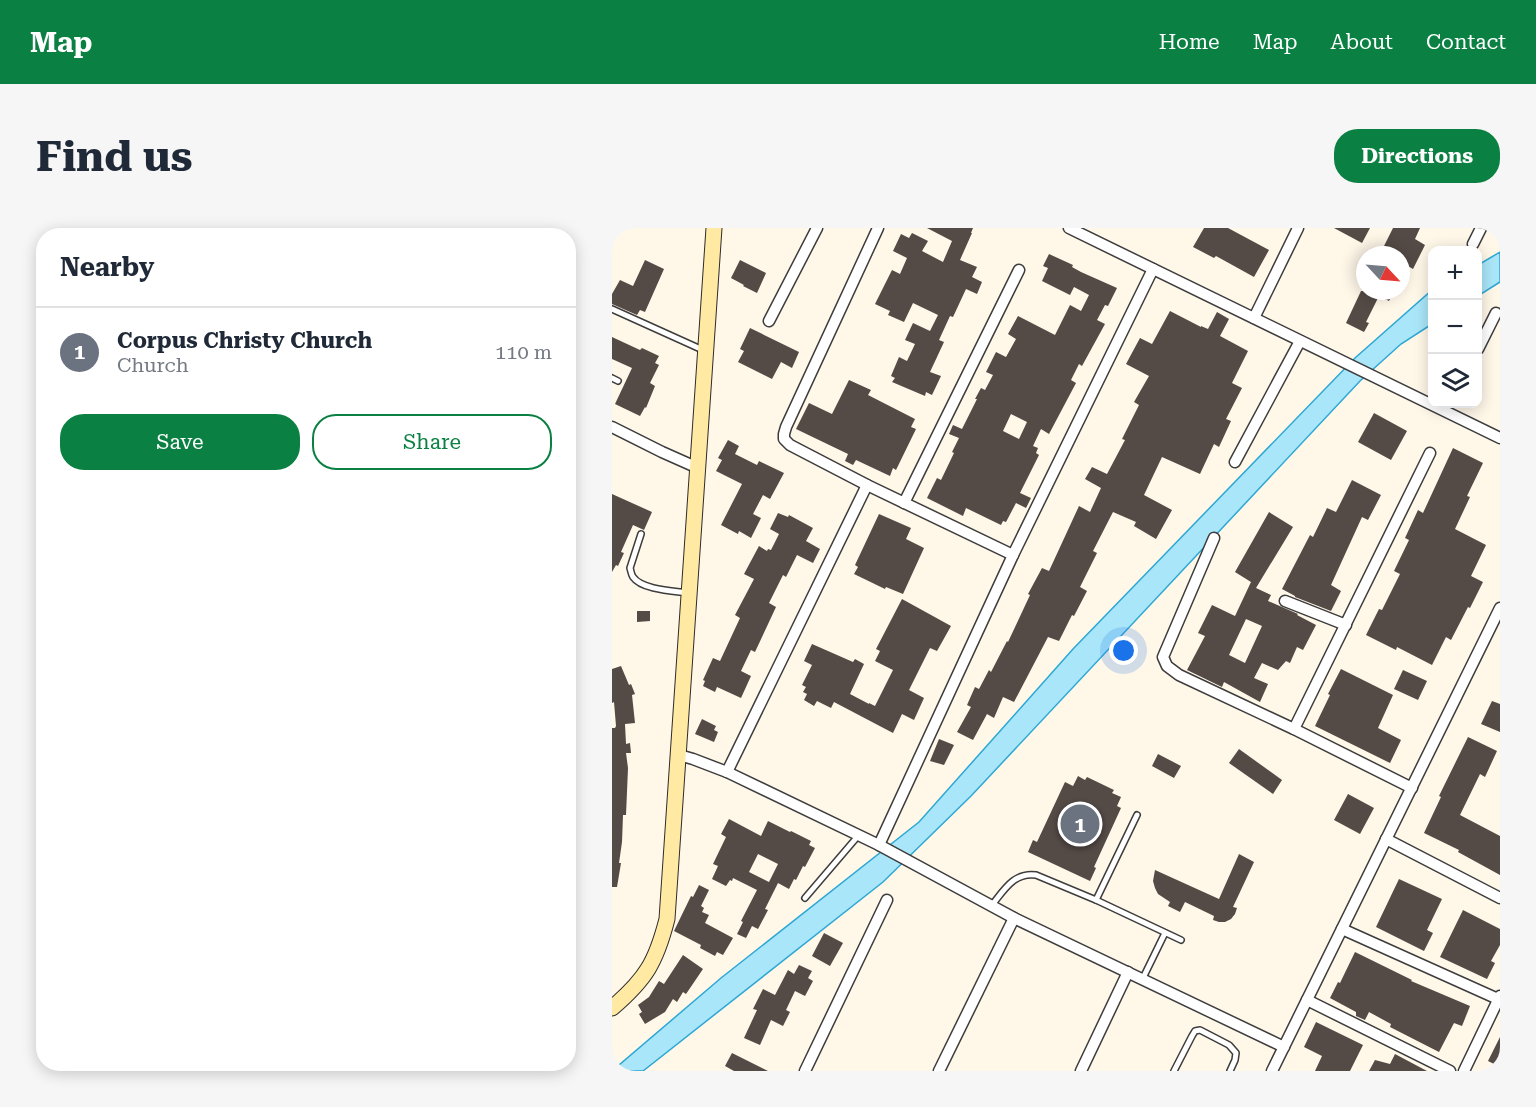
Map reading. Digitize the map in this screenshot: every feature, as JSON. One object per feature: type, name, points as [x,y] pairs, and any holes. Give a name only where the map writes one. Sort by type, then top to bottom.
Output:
[{"type":"street","points":[[612,1008],[645,975],[655,958],[667,919],[714,228]]},
{"type":"street","points":[[769,321],[817,228]]},
{"type":"street","points":[[878,228],[784,434],[784,439],[790,445],[867,485],[1013,555]]},
{"type":"street","points":[[1069,228],[1347,364],[1428,400]]},
{"type":"street","points":[[1254,318],[1298,228]]},
{"type":"street","points":[[1473,244],[1481,228]]},
{"type":"street","points":[[880,846],[1013,555],[1153,269]]},
{"type":"street","points":[[904,502],[1019,270]]},
{"type":"street","points":[[1482,342],[1496,313]]},
{"type":"street","points":[[1235,462],[1300,341]]},
{"type":"street","points":[[1447,408],[1500,438]]},
{"type":"street","points":[[612,427],[698,468]]},
{"type":"street","points":[[1294,729],[1430,453]]},
{"type":"street","points":[[727,772],[867,485]]},
{"type":"street","points":[[1214,538],[1163,657],[1167,666],[1179,675],[1412,788]]},
{"type":"street","points":[[1285,601],[1346,624]]},
{"type":"street","points":[[1272,1071],[1500,608]]},
{"type":"street","points":[[1489,631],[1500,636]]},
{"type":"street","points":[[679,756],[727,772],[880,846],[1014,918],[1284,1047]]},
{"type":"street","points":[[1386,839],[1499,895]]},
{"type":"street","points":[[805,1071],[887,900]]},
{"type":"street","points":[[939,1071],[1014,918]]},
{"type":"street","points":[[1342,929],[1499,997],[1464,1071]]},
{"type":"street","points":[[1081,1071],[1128,972]]},
{"type":"street","points":[[1307,1000],[1450,1071]]},
{"type":"lane","points":[[612,309],[706,352]]},
{"type":"lane","points":[[641,534],[630,568],[633,577],[650,587],[690,593]]},
{"type":"lane","points":[[1096,900],[1137,815]]},
{"type":"lane","points":[[805,898],[858,836]]},
{"type":"lane","points":[[992,906],[1009,882],[1028,873],[1036,874],[1181,940]]},
{"type":"lane","points":[[1142,980],[1165,933]]},
{"type":"lane","points":[[1174,1071],[1192,1036],[1200,1030],[1229,1045],[1236,1053],[1230,1071]]},
{"type":"water","points":[[1500,252],[1500,282],[1482,293],[1482,263]]},
{"type":"water","points":[[1428,294],[1428,327],[1401,344],[1360,381],[971,796],[883,882],[643,1071],[612,1071],[721,978],[919,822],[1073,649],[1355,358]]},
{"type":"building","points":[[927,228],[973,228],[960,260],[977,267],[972,277],[982,282],[977,294],[966,289],[953,317],[950,316],[939,340],[944,342],[930,372],[941,376],[932,395],[926,392],[925,396],[892,382],[895,378],[891,376],[899,357],[907,361],[915,344],[905,340],[913,323],[930,331],[938,315],[913,303],[904,322],[888,315],[890,311],[875,304],[892,270],[900,274],[907,258],[893,251],[901,234],[909,238],[912,233],[928,241],[922,251],[943,262],[952,241]]},
{"type":"building","points":[[1204,228],[1228,228],[1269,250],[1254,277],[1216,256],[1214,258],[1193,247]]},
{"type":"building","points":[[1334,228],[1370,228],[1362,243]]},
{"type":"building","points":[[1393,228],[1420,228],[1415,239],[1425,245],[1413,269],[1410,267],[1410,246],[1384,246]]},
{"type":"building","points":[[1049,254],[1117,288],[1108,306],[1105,305],[1097,320],[1105,324],[1082,366],[1079,364],[1071,380],[1076,383],[1049,434],[1041,429],[1033,446],[1038,448],[1036,453],[1039,455],[1020,493],[1031,498],[1026,508],[1016,503],[1006,522],[1003,521],[1001,525],[966,508],[963,516],[927,498],[937,478],[941,480],[954,453],[952,452],[959,438],[949,434],[953,425],[962,429],[981,388],[985,390],[993,375],[986,372],[996,352],[1006,357],[1016,339],[1008,334],[1018,316],[1055,335],[1070,305],[1081,311],[1089,295],[1074,287],[1070,295],[1042,281],[1048,268],[1043,266]],"holes":[[[1011,414],[1027,422],[1019,439],[1003,431]]]},
{"type":"building","points":[[645,260],[664,269],[645,312],[640,310],[637,315],[612,304],[612,294],[620,280],[633,286]]},
{"type":"building","points":[[740,260],[766,273],[757,293],[731,278]]},
{"type":"building","points":[[1357,300],[1377,300],[1366,322],[1369,323],[1364,332],[1346,323]]},
{"type":"building","points":[[1170,311],[1208,329],[1217,312],[1229,319],[1220,336],[1248,351],[1232,383],[1242,388],[1226,419],[1231,421],[1219,447],[1214,444],[1200,474],[1162,457],[1144,495],[1172,510],[1156,539],[1134,526],[1136,522],[1113,512],[1093,551],[1097,553],[1080,587],[1087,591],[1059,641],[1048,637],[1014,702],[1003,697],[994,718],[987,714],[973,740],[957,732],[971,707],[967,705],[975,687],[979,689],[989,670],[991,672],[1008,642],[1030,595],[1028,594],[1042,568],[1049,571],[1079,506],[1090,512],[1101,488],[1085,479],[1092,467],[1107,474],[1125,440],[1122,439],[1139,405],[1134,402],[1149,376],[1126,364],[1140,338],[1152,344]]},
{"type":"building","points":[[750,328],[799,352],[792,368],[781,362],[772,379],[738,362],[744,351],[740,349]]},
{"type":"building","points":[[612,337],[659,356],[655,363],[659,365],[650,383],[655,386],[640,416],[615,404],[632,368],[612,359]]},
{"type":"building","points":[[849,380],[871,390],[868,395],[915,419],[911,427],[916,429],[896,470],[893,468],[890,476],[856,460],[853,465],[845,461],[848,454],[796,429],[809,403],[832,414]]},
{"type":"building","points":[[1374,413],[1407,431],[1391,460],[1358,442]]},
{"type":"building","points":[[728,440],[739,446],[735,454],[757,465],[759,461],[784,473],[770,499],[763,495],[753,514],[761,518],[751,538],[721,525],[742,484],[716,471],[722,460],[718,458]]},
{"type":"building","points":[[1453,448],[1483,463],[1467,496],[1470,497],[1455,529],[1486,545],[1471,576],[1483,582],[1451,640],[1446,637],[1432,665],[1397,647],[1396,650],[1366,635],[1379,609],[1382,610],[1400,574],[1394,571],[1409,540],[1405,538],[1418,510],[1423,513]]},
{"type":"building","points":[[1352,480],[1381,495],[1368,520],[1362,517],[1331,585],[1341,591],[1331,611],[1295,597],[1282,589],[1310,535],[1313,537],[1327,508],[1336,512]]},
{"type":"building","points":[[612,494],[652,512],[644,530],[633,525],[621,552],[624,553],[618,566],[616,565],[612,572]]},
{"type":"building","points":[[1269,512],[1293,527],[1256,588],[1271,595],[1268,601],[1316,625],[1303,650],[1297,647],[1290,663],[1286,661],[1278,670],[1262,663],[1254,678],[1268,684],[1260,702],[1224,682],[1222,687],[1187,670],[1205,636],[1198,633],[1212,605],[1235,616],[1251,582],[1235,572]],"holes":[[[1246,619],[1262,626],[1245,663],[1229,655]]]},
{"type":"building","points":[[778,513],[788,517],[789,515],[813,528],[806,541],[820,549],[813,563],[797,555],[786,577],[783,575],[769,603],[776,607],[755,652],[751,650],[741,671],[751,676],[741,698],[717,687],[715,692],[703,686],[705,681],[703,680],[713,658],[720,661],[740,618],[735,615],[754,579],[744,574],[759,546],[767,551],[771,550],[779,534],[770,529]]},
{"type":"building","points":[[879,514],[911,528],[906,539],[924,548],[903,594],[886,587],[885,589],[854,574],[858,567],[855,565]]},
{"type":"building","points":[[902,599],[951,626],[937,651],[930,648],[909,690],[924,698],[914,720],[902,714],[893,733],[834,702],[831,708],[817,701],[814,706],[804,700],[807,694],[803,692],[806,687],[802,685],[812,665],[804,661],[812,644],[853,662],[855,659],[864,664],[850,694],[875,706],[893,670],[875,661],[880,651],[876,649]]},
{"type":"building","points":[[637,611],[650,611],[650,621],[637,622]]},
{"type":"building","points":[[621,666],[635,694],[632,695],[635,723],[625,724],[626,744],[630,743],[631,753],[626,753],[628,768],[626,815],[623,815],[619,863],[621,863],[617,887],[612,887],[612,728],[616,726],[614,702],[612,703],[612,669]]},
{"type":"building","points":[[1341,669],[1393,695],[1378,728],[1401,740],[1390,763],[1315,726]]},
{"type":"building","points":[[1403,670],[1427,681],[1418,700],[1394,689]]},
{"type":"building","points":[[1492,701],[1500,704],[1500,732],[1481,724]]},
{"type":"building","points":[[702,719],[716,726],[714,730],[718,732],[714,742],[695,734]]},
{"type":"building","points":[[1468,737],[1497,751],[1485,777],[1480,774],[1460,815],[1500,836],[1500,875],[1458,852],[1459,850],[1424,833]]},
{"type":"building","points":[[939,739],[954,745],[944,765],[930,761]]},
{"type":"building","points":[[1239,749],[1282,780],[1273,794],[1229,763]]},
{"type":"building","points":[[1158,754],[1181,766],[1174,778],[1152,766]]},
{"type":"building","points":[[1078,776],[1085,780],[1087,777],[1114,790],[1112,793],[1121,797],[1117,806],[1121,808],[1090,881],[1028,852],[1033,840],[1037,842],[1065,782],[1073,786]]},
{"type":"building","points":[[1348,794],[1374,808],[1360,834],[1334,820]]},
{"type":"building","points":[[729,819],[761,836],[768,821],[811,841],[809,845],[815,848],[789,889],[778,883],[758,929],[752,926],[746,938],[737,934],[757,890],[733,878],[726,886],[712,879],[718,866],[713,864],[726,837],[721,834]],"holes":[[[758,854],[778,864],[769,882],[749,872]]]},
{"type":"building","points":[[1239,854],[1254,862],[1233,907],[1237,908],[1235,914],[1225,922],[1213,920],[1214,916],[1185,902],[1180,912],[1168,906],[1170,902],[1158,894],[1155,888],[1153,881],[1155,870],[1219,899]]},
{"type":"building","points":[[1399,879],[1442,899],[1427,930],[1433,933],[1424,951],[1376,927]]},
{"type":"building","points":[[699,885],[709,890],[701,906],[704,908],[702,912],[709,915],[705,923],[733,938],[723,955],[717,952],[715,956],[700,948],[701,945],[674,931]]},
{"type":"building","points":[[1463,910],[1500,929],[1500,945],[1491,961],[1495,963],[1487,979],[1440,957]]},
{"type":"building","points":[[824,933],[843,943],[830,966],[812,956]]},
{"type":"building","points":[[1355,952],[1411,981],[1470,1006],[1462,1026],[1454,1023],[1439,1052],[1390,1027],[1391,1024],[1369,1012],[1365,1020],[1356,1016],[1356,1012],[1330,998]]},
{"type":"building","points":[[683,955],[703,969],[686,994],[683,992],[677,1002],[673,999],[665,1012],[645,1024],[639,1014],[642,1012],[638,1005],[649,997],[659,981],[664,984]]},
{"type":"building","points":[[799,965],[812,971],[808,978],[813,981],[805,996],[795,991],[786,1010],[790,1012],[783,1026],[771,1020],[760,1045],[744,1038],[757,1010],[753,1009],[763,989],[775,995],[788,970],[794,974]]},
{"type":"building","points":[[1316,1022],[1363,1045],[1350,1071],[1315,1071],[1322,1056],[1304,1047]]},
{"type":"building","points":[[1500,1037],[1500,1067],[1488,1061]]},
{"type":"building","points":[[732,1053],[768,1071],[734,1071],[725,1066]]},
{"type":"building","points":[[1395,1054],[1427,1071],[1369,1071],[1375,1060],[1390,1064]]},
{"type":"place","name":"Corpus Christy Church","points":[[1080,824]]}]
